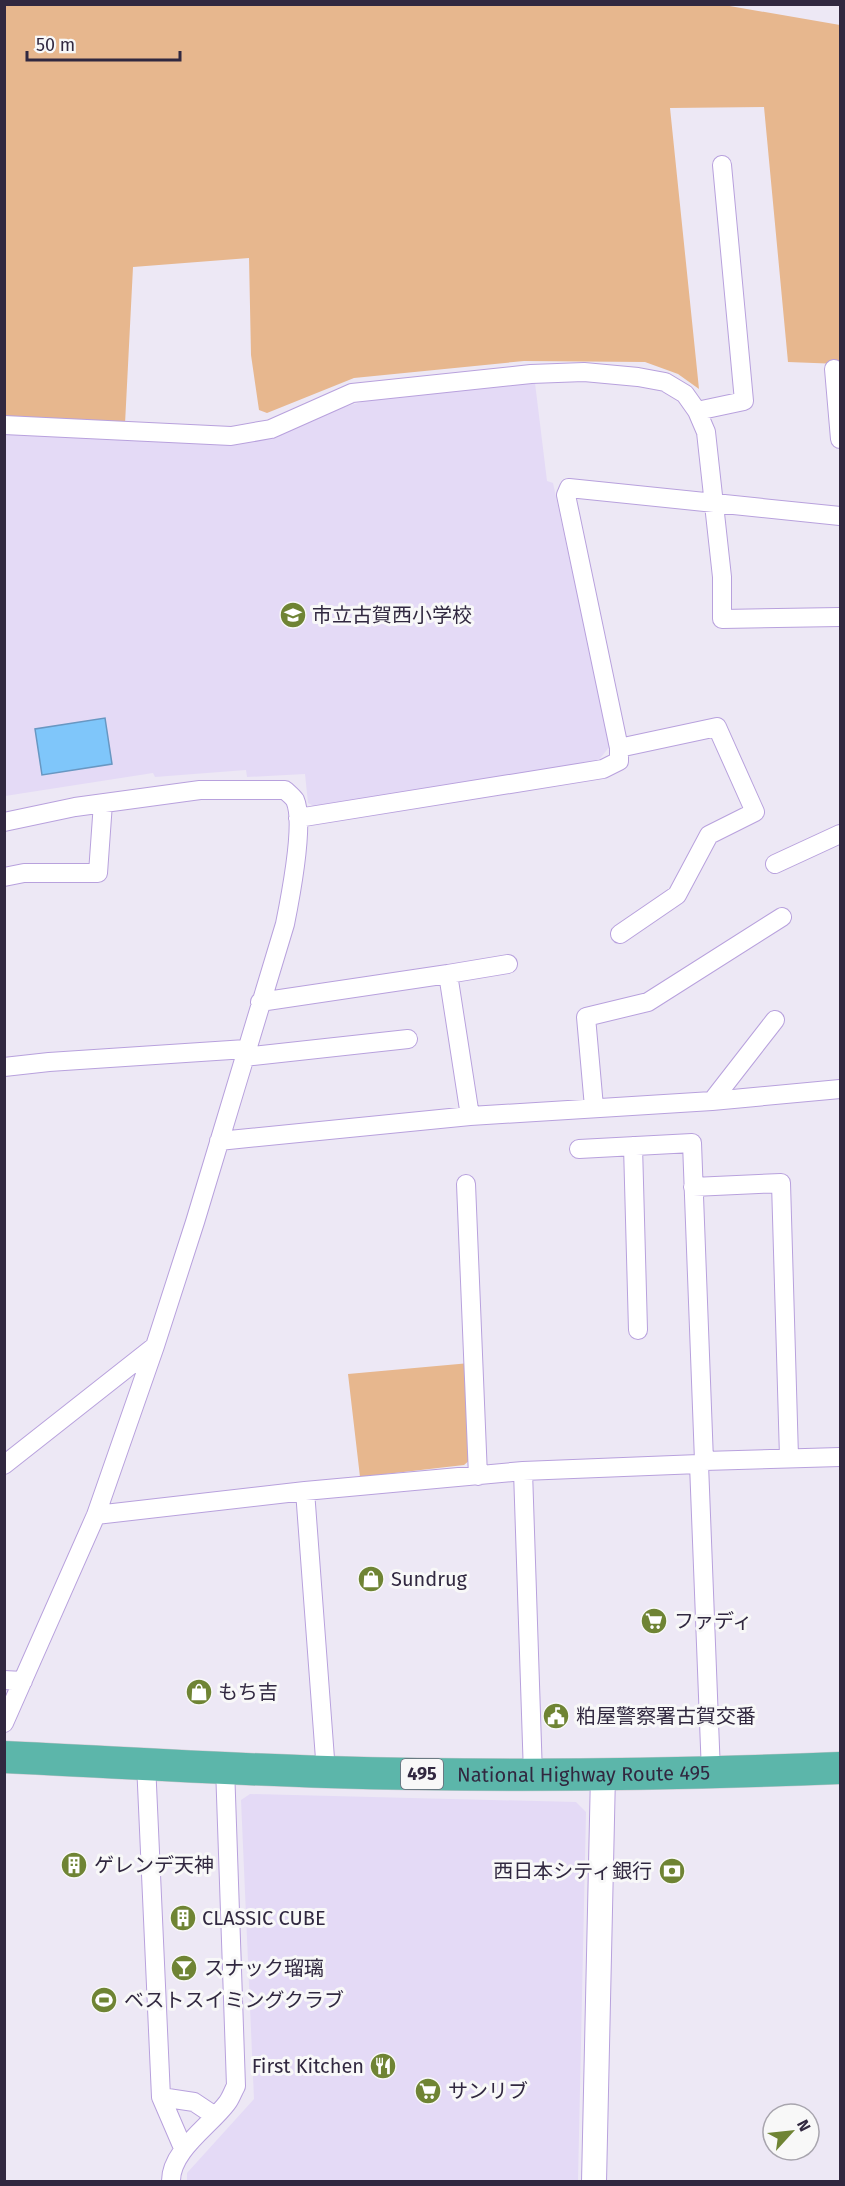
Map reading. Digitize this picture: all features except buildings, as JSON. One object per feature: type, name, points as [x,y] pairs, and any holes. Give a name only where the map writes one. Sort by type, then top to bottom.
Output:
[{"type":"highway","name":"National Highway Route 495","points":[[4,1757],[326,1772],[533,1775],[711,1773],[840,1768]]},
{"type":"street","points":[[698,411],[744,401],[722,165]]},
{"type":"street","points":[[834,369],[840,439]]},
{"type":"street","points":[[4,425],[231,436],[271,429],[352,393],[531,374],[584,372],[665,382],[685,394],[698,411],[706,432],[722,578],[722,619],[840,617]]},
{"type":"street","points":[[298,818],[603,769],[619,761],[619,748],[566,495],[569,488],[840,516]]},
{"type":"street","points":[[619,748],[717,727],[755,812],[709,835],[677,895],[620,934]]},
{"type":"street","points":[[4,822],[103,803],[200,790],[285,790],[295,800],[298,818],[294,884],[285,924],[155,1346],[96,1515],[14,1681],[4,1723]]},
{"type":"street","points":[[4,877],[24,873],[98,873],[103,803]]},
{"type":"street","points":[[775,864],[840,834]]},
{"type":"street","points":[[594,1107],[586,1017],[648,1002],[782,917]]},
{"type":"street","points":[[260,1002],[508,964]]},
{"type":"street","points":[[448,974],[470,1116]]},
{"type":"street","points":[[712,1101],[775,1020]]},
{"type":"street","points":[[4,1066],[245,1053],[408,1040]]},
{"type":"street","points":[[219,1141],[470,1116],[712,1101],[840,1089]]},
{"type":"street","points":[[579,1149],[692,1143],[711,1773]]},
{"type":"street","points":[[633,1146],[638,1330]]},
{"type":"street","points":[[693,1187],[781,1183],[789,1457]]},
{"type":"street","points":[[466,1184],[478,1476]]},
{"type":"street","points":[[4,1466],[155,1346]]},
{"type":"street","points":[[96,1515],[305,1491],[523,1471],[789,1457],[840,1457]]},
{"type":"street","points":[[523,1471],[533,1775]]},
{"type":"street","points":[[305,1491],[326,1772]]},
{"type":"street","points":[[146,1763],[161,2097],[183,2148]]},
{"type":"street","points":[[171,2181],[171,2171],[183,2148],[228,2102],[236,2086],[225,1767]]},
{"type":"street","points":[[594,2181],[603,1774]]},
{"type":"street","points":[[161,2097],[194,2102],[216,2116]]},
{"type":"shaded area","points":[[718,4],[840,25],[840,364],[788,362],[764,107],[670,108],[699,389],[678,374],[645,362],[524,361],[354,378],[267,413],[259,410],[251,355],[249,258],[133,267],[125,424],[5,416],[4,5]]},
{"type":"shaded area","name":"市立古賀西小学校","points":[[535,383],[547,481],[553,483],[610,746],[598,761],[317,808],[308,803],[305,774],[247,777],[246,770],[155,777],[153,773],[5,796],[5,431],[211,444],[235,443],[369,400]]},
{"type":"shaded area","points":[[470,1363],[471,1459],[464,1465],[360,1477],[348,1374]]},
{"type":"shaded area","points":[[250,1794],[576,1802],[586,1812],[578,2181],[187,2181],[187,2173],[254,2099],[241,1800]]},
{"type":"water","points":[[105,718],[112,764],[42,775],[35,729]]},
{"type":"place","name":"市立古賀西小学校","points":[[293,615]]},
{"type":"place","name":"Sundrug","points":[[371,1579]]},
{"type":"place","name":"ファディ","points":[[654,1621]]},
{"type":"place","name":"もち吉","points":[[199,1692]]},
{"type":"place","name":"粕屋警察署古賀交番","points":[[556,1716]]},
{"type":"place","name":"ゲレンデ天神","points":[[74,1865]]},
{"type":"place","name":"西日本シティ銀行","points":[[672,1871]]},
{"type":"place","name":"CLASSIC CUBE","points":[[183,1918]]},
{"type":"place","name":"スナック瑠璃","points":[[184,1968]]},
{"type":"place","name":"ベストスイミングクラブ","points":[[104,2000]]},
{"type":"place","name":"First Kitchen","points":[[383,2066]]},
{"type":"place","name":"サンリブ","points":[[428,2091]]}]
